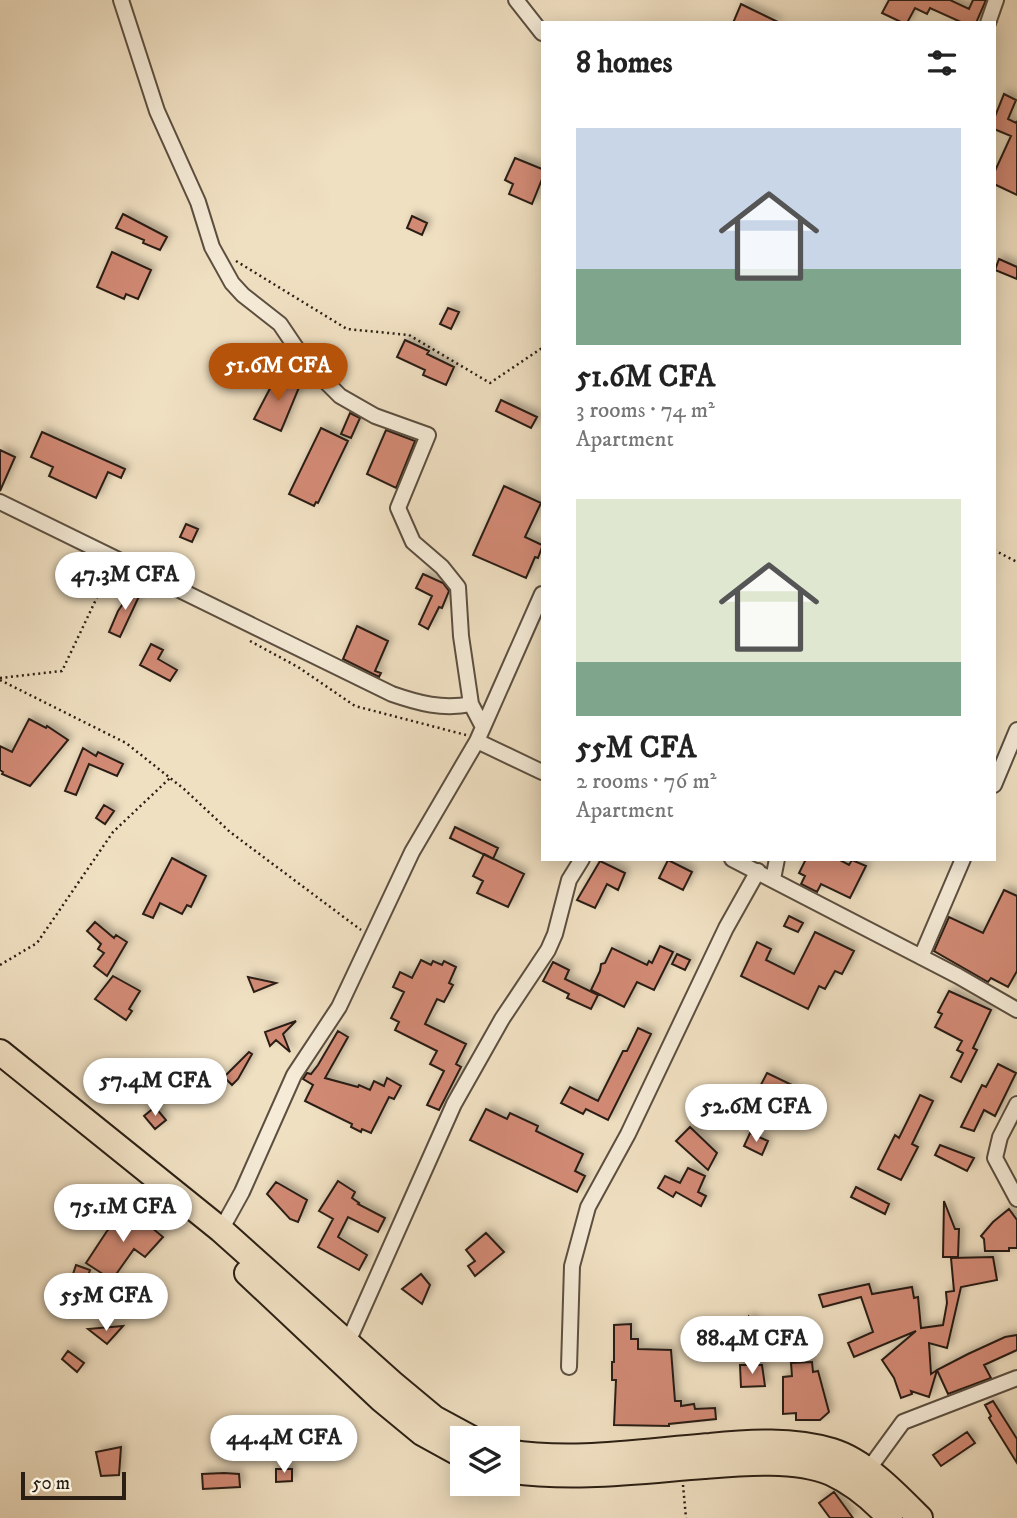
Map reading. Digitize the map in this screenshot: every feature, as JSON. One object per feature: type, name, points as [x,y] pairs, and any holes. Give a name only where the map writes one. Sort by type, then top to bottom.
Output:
[{"type":"highway","points":[[0,1052],[221,1230],[392,1384],[434,1418],[450,1427]]},
{"type":"highway","points":[[131,1160],[373,1392],[422,1433],[450,1448]]},
{"type":"highway","points":[[520,1454],[574,1457],[735,1444],[787,1443],[833,1451],[868,1470],[887,1484],[920,1518]]},
{"type":"highway","points":[[520,1472],[571,1475],[747,1463],[788,1464],[829,1472],[856,1488],[890,1518]]},
{"type":"street","points":[[121,0],[157,111],[198,202],[212,247],[232,283],[280,324],[305,361],[341,396],[375,416],[428,435],[398,508],[413,542],[442,567],[458,587],[461,636],[471,704],[480,734],[541,771]]},
{"type":"street","points":[[516,0],[541,32]]},
{"type":"street","points":[[989,21],[996,0]]},
{"type":"street","points":[[0,502],[392,694],[424,704],[457,707],[471,704]]},
{"type":"street","points":[[221,1230],[242,1192],[294,1075],[339,1007],[412,852],[480,734],[541,596]]},
{"type":"street","points":[[996,780],[1017,730]]},
{"type":"street","points":[[348,1342],[454,1104],[502,1019],[548,950],[569,880],[581,861]]},
{"type":"street","points":[[736,861],[1017,1010]]},
{"type":"street","points":[[773,879],[777,861]]},
{"type":"street","points":[[921,957],[962,861]]},
{"type":"street","points":[[569,1367],[572,1266],[588,1207],[628,1134],[726,928],[758,871]]},
{"type":"street","points":[[1017,1104],[1000,1138],[995,1158],[1017,1199]]},
{"type":"street","points":[[868,1470],[903,1422],[1017,1378]]},
{"type":"path","points":[[212,247],[347,329],[409,335],[490,383],[541,349]]},
{"type":"path","points":[[996,551],[1017,562]]},
{"type":"path","points":[[0,679],[62,671],[110,569]]},
{"type":"path","points":[[240,636],[299,667],[355,706],[462,733],[480,734]]},
{"type":"path","points":[[0,679],[126,743],[170,778],[229,832],[372,938]]},
{"type":"path","points":[[0,965],[37,943],[113,832],[170,778]]},
{"type":"path","points":[[681,1468],[686,1518]]},
{"type":"building","points":[[889,0],[950,0],[969,9],[973,0],[986,0],[977,21],[959,21],[930,8],[927,14],[915,8],[908,21],[899,21],[882,13]]},
{"type":"building","points":[[741,4],[776,21],[734,21]]},
{"type":"building","points":[[1004,94],[1016,100],[1008,119],[1016,123],[1017,121],[1017,195],[996,185],[996,169],[1011,136],[996,130],[996,114]]},
{"type":"building","points":[[515,158],[541,169],[541,182],[532,204],[509,194],[513,184],[505,180]]},
{"type":"building","points":[[123,214],[167,237],[160,250],[116,228]]},
{"type":"building","points":[[412,216],[427,223],[422,235],[407,228]]},
{"type":"building","points":[[112,252],[151,270],[138,299],[126,294],[124,299],[97,287]]},
{"type":"building","points":[[999,259],[1017,267],[1017,279],[996,270]]},
{"type":"building","points":[[448,308],[459,312],[451,329],[440,324]]},
{"type":"building","points":[[405,340],[454,367],[446,385],[423,375],[425,370],[397,357]]},
{"type":"building","points":[[277,375],[300,385],[281,431],[254,419]]},
{"type":"building","points":[[501,400],[537,417],[531,428],[496,411]]},
{"type":"building","points":[[350,413],[360,418],[351,438],[341,434]]},
{"type":"building","points":[[321,428],[348,441],[318,503],[314,506],[289,494]]},
{"type":"building","points":[[386,430],[415,441],[396,488],[367,474]]},
{"type":"building","points":[[42,432],[125,469],[121,478],[108,472],[96,498],[49,476],[53,467],[31,457]]},
{"type":"building","points":[[0,450],[15,457],[0,491]]},
{"type":"building","points":[[504,486],[541,503],[525,537],[541,545],[541,550],[526,578],[473,555]]},
{"type":"building","points":[[186,524],[198,529],[192,542],[180,537]]},
{"type":"building","points":[[423,574],[443,583],[449,591],[428,629],[419,624],[432,596],[416,588]]},
{"type":"building","points":[[135,586],[142,590],[120,637],[109,632],[118,611]]},
{"type":"building","points":[[357,626],[388,641],[375,671],[381,673],[379,677],[343,659]]},
{"type":"building","points":[[151,644],[163,650],[158,659],[177,670],[170,681],[140,665]]},
{"type":"building","points":[[29,719],[46,728],[47,726],[68,740],[30,786],[2,774],[0,770],[0,746],[12,752]]},
{"type":"building","points":[[83,748],[96,756],[98,752],[123,764],[117,776],[89,764],[76,795],[65,791]]},
{"type":"building","points":[[104,805],[114,811],[105,824],[96,818]]},
{"type":"building","points":[[455,827],[498,848],[493,859],[450,838]]},
{"type":"building","points":[[484,854],[524,874],[508,907],[477,893],[483,881],[473,876]]},
{"type":"building","points":[[172,858],[206,876],[191,907],[187,905],[182,914],[160,903],[153,918],[143,914]]},
{"type":"building","points":[[600,861],[625,873],[618,890],[607,884],[595,908],[577,900]]},
{"type":"building","points":[[668,861],[692,872],[683,890],[659,878]]},
{"type":"building","points":[[805,861],[842,861],[849,865],[854,861],[866,866],[850,898],[821,884],[817,892],[801,884],[805,876],[799,873]]},
{"type":"building","points":[[1004,890],[1017,896],[1017,971],[1008,987],[991,978],[988,982],[934,951],[949,917],[983,933]]},
{"type":"building","points":[[789,916],[803,923],[798,932],[784,926]]},
{"type":"building","points":[[95,922],[114,938],[116,935],[127,942],[107,976],[94,966],[104,953],[98,949],[101,944],[87,931]]},
{"type":"building","points":[[815,932],[854,951],[842,974],[835,971],[825,989],[819,986],[808,1009],[741,976],[757,942],[771,949],[766,960],[794,974]]},
{"type":"building","points":[[660,946],[673,952],[654,990],[637,982],[624,1007],[591,990],[601,964],[605,963],[612,948],[647,965],[649,961],[652,963]]},
{"type":"building","points":[[677,954],[690,960],[685,970],[672,964]]},
{"type":"building","points":[[421,960],[431,965],[433,961],[442,965],[444,961],[456,967],[449,983],[453,985],[444,1002],[437,999],[425,1024],[466,1044],[456,1064],[461,1067],[439,1110],[427,1105],[444,1071],[430,1064],[437,1051],[395,1030],[399,1022],[391,1018],[404,992],[393,987],[400,972],[412,978]]},
{"type":"building","points":[[553,962],[569,970],[565,979],[598,995],[591,1009],[567,998],[569,994],[543,981]]},
{"type":"building","points":[[113,976],[140,991],[126,1020],[95,999]]},
{"type":"building","points":[[248,977],[276,983],[254,992]]},
{"type":"building","points":[[949,991],[991,1010],[973,1048],[977,1050],[961,1082],[951,1077],[963,1053],[957,1050],[962,1041],[935,1027],[942,1014],[938,1012]]},
{"type":"building","points":[[296,1021],[283,1034],[290,1052],[276,1040],[270,1046],[265,1032]]},
{"type":"building","points":[[638,1028],[651,1034],[608,1120],[586,1109],[583,1114],[561,1103],[570,1087],[598,1101],[623,1051],[627,1051]]},
{"type":"building","points":[[338,1031],[348,1037],[325,1078],[370,1090],[374,1081],[384,1086],[387,1078],[401,1086],[394,1099],[389,1097],[371,1133],[362,1129],[361,1132],[351,1127],[352,1124],[305,1101],[313,1085],[303,1079],[318,1065]]},
{"type":"building","points":[[249,1052],[252,1054],[232,1085],[224,1077]]},
{"type":"building","points":[[998,1064],[1016,1073],[995,1116],[984,1110],[974,1131],[961,1127],[982,1085],[986,1087]]},
{"type":"building","points":[[767,1073],[792,1085],[776,1099],[767,1098],[761,1111],[750,1106]]},
{"type":"building","points":[[920,1095],[933,1101],[912,1144],[918,1147],[901,1180],[878,1169],[895,1135],[899,1138]]},
{"type":"building","points":[[155,1107],[166,1120],[155,1129],[144,1116]]},
{"type":"building","points":[[486,1109],[507,1119],[510,1113],[538,1126],[536,1131],[583,1154],[575,1171],[585,1176],[577,1192],[470,1140]]},
{"type":"building","points":[[690,1127],[717,1153],[708,1170],[676,1141]]},
{"type":"building","points":[[750,1133],[768,1141],[762,1155],[744,1146]]},
{"type":"building","points":[[940,1145],[974,1158],[967,1171],[935,1155]]},
{"type":"building","points":[[688,1168],[705,1176],[698,1192],[706,1196],[701,1206],[676,1192],[673,1197],[658,1188],[665,1176],[680,1183]]},
{"type":"building","points":[[338,1181],[355,1192],[352,1198],[358,1204],[385,1218],[378,1232],[348,1217],[338,1237],[367,1255],[359,1270],[318,1247],[333,1219],[319,1211]]},
{"type":"building","points":[[276,1182],[307,1200],[298,1222],[290,1219],[267,1194]]},
{"type":"building","points":[[856,1187],[889,1204],[885,1214],[851,1197]]},
{"type":"building","points":[[944,1201],[955,1229],[959,1229],[958,1257],[943,1257]]},
{"type":"building","points":[[128,1208],[163,1237],[145,1257],[134,1249],[112,1280],[86,1263],[107,1231]]},
{"type":"building","points":[[1009,1209],[1017,1220],[1017,1248],[1009,1248],[1009,1251],[985,1251],[984,1239],[981,1236]]},
{"type":"building","points":[[486,1233],[504,1252],[475,1276],[468,1266],[475,1261],[466,1250]]},
{"type":"building","points":[[993,1257],[997,1280],[961,1287],[947,1348],[929,1343],[931,1374],[937,1370],[929,1397],[911,1391],[912,1394],[901,1398],[894,1378],[882,1360],[916,1331],[854,1357],[848,1343],[873,1332],[861,1297],[823,1307],[819,1295],[869,1284],[872,1294],[912,1287],[914,1298],[918,1297],[921,1328],[943,1325],[946,1292],[954,1291],[951,1258]]},
{"type":"building","points":[[76,1265],[90,1270],[86,1281],[72,1277]]},
{"type":"building","points":[[421,1274],[430,1285],[422,1304],[402,1289]]},
{"type":"building","points":[[749,1317],[766,1337],[749,1342]]},
{"type":"building","points":[[631,1324],[631,1339],[638,1339],[638,1349],[671,1350],[675,1401],[681,1401],[681,1406],[694,1404],[695,1409],[715,1408],[716,1419],[669,1426],[614,1425],[614,1325]]},
{"type":"building","points":[[123,1326],[107,1344],[88,1329]]},
{"type":"building","points":[[1017,1335],[1017,1350],[984,1365],[991,1378],[948,1394],[937,1370],[1005,1337]]},
{"type":"building","points":[[68,1351],[84,1363],[77,1372],[62,1359]]},
{"type":"building","points":[[812,1362],[813,1372],[818,1371],[829,1412],[820,1420],[796,1420],[796,1413],[783,1414],[783,1377],[792,1376],[791,1363]]},
{"type":"building","points":[[740,1365],[762,1365],[765,1386],[741,1387]]},
{"type":"building","points":[[993,1401],[1017,1439],[1017,1463],[989,1418],[991,1416],[985,1405]]},
{"type":"building","points":[[967,1432],[975,1443],[941,1466],[933,1455]]},
{"type":"building","points":[[121,1447],[119,1475],[101,1476],[96,1452]]},
{"type":"building","points":[[276,1469],[292,1469],[292,1481],[276,1482]]},
{"type":"building","points":[[202,1474],[239,1474],[240,1487],[203,1489]]},
{"type":"building","points":[[834,1492],[853,1518],[830,1518],[819,1503]]}]
